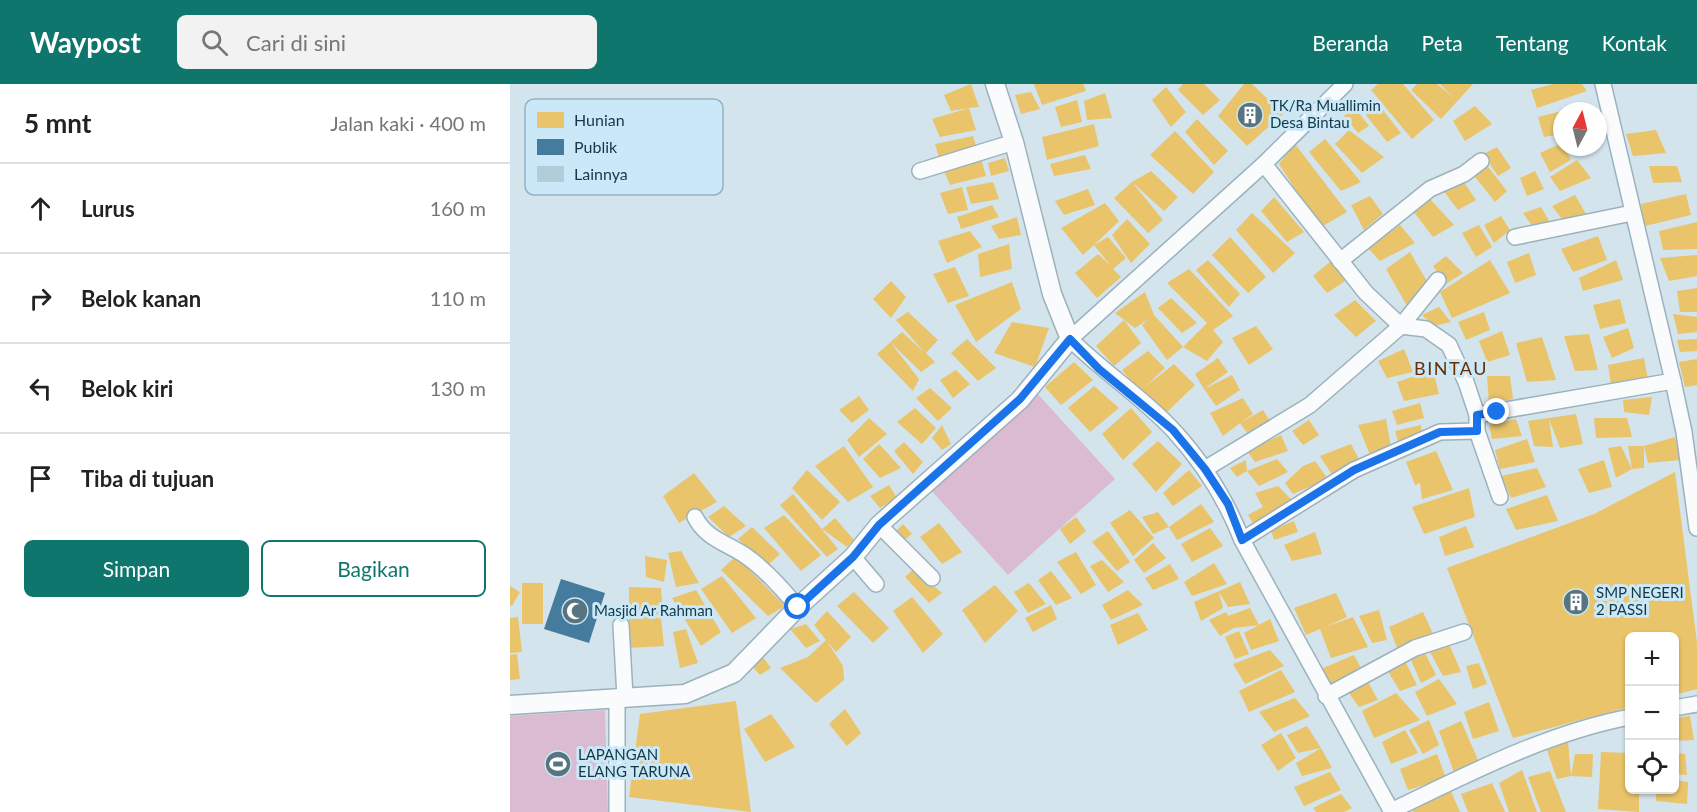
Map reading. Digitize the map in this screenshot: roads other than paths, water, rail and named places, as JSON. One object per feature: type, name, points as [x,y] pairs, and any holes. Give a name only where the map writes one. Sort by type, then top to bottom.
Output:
[{"type":"street","points":[[995,84],[1014,142],[1052,294],[1070,339],[1099,369],[1173,430],[1205,469],[1228,504],[1242,540],[1391,812],[1554,738],[1586,726],[1625,718]]},
{"type":"street","points":[[510,705],[686,694],[734,673],[798,607],[853,557],[879,525],[1020,399],[1070,339],[1264,164],[1345,84]]},
{"type":"street","points":[[1603,84],[1684,432],[1697,528]]},
{"type":"street","points":[[920,171],[1014,142]]},
{"type":"street","points":[[1340,261],[1430,189],[1464,174],[1481,161]]},
{"type":"street","points":[[1264,164],[1366,294],[1401,326],[1426,329],[1449,345],[1466,381],[1500,497]]},
{"type":"street","points":[[1515,237],[1632,213]]},
{"type":"street","points":[[1205,469],[1310,405],[1401,326],[1438,280]]},
{"type":"street","points":[[1242,540],[1354,470],[1440,432],[1673,381]]},
{"type":"street","points":[[695,517],[707,535],[747,556],[770,576],[798,607]]},
{"type":"street","points":[[879,525],[932,578]]},
{"type":"street","points":[[853,557],[876,584]]},
{"type":"street","points":[[617,812],[621,625]]},
{"type":"street","points":[[1326,696],[1415,648],[1464,632]]},
{"type":"street","points":[[1679,707],[1697,704]]},
{"type":"place","name":"TK/Ra Muallimin Desa Bintau","points":[[1250,115]]},
{"type":"place","name":"SMP NEGERI 2 PASSI","points":[[1576,602]]},
{"type":"place","name":"Masjid Ar Rahman","points":[[575,611]]},
{"type":"place","name":"LAPANGAN ELANG TARUNA","points":[[558,764]]},
{"type":"district","name":"BINTAU","points":[[1451,369]]}]
